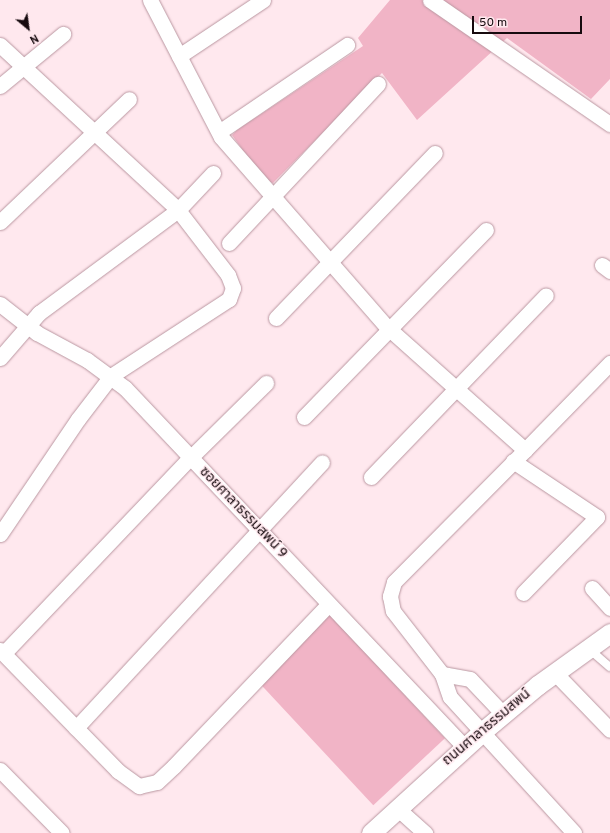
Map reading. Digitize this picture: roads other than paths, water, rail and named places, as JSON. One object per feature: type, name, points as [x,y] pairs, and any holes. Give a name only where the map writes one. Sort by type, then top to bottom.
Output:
[{"type":"street","points":[[150,0],[219,132],[272,196],[390,329],[525,450]]},
{"type":"street","points":[[179,56],[263,0]]},
{"type":"street","points":[[430,0],[610,124]]},
{"type":"street","points":[[0,86],[63,34]]},
{"type":"street","points":[[0,45],[178,210],[228,276],[233,288],[229,299],[111,376],[69,431],[0,534]]},
{"type":"street","points":[[219,132],[347,45]]},
{"type":"street","points":[[229,243],[378,84]]},
{"type":"street","points":[[0,222],[130,99]]},
{"type":"street","points":[[276,318],[435,153]]},
{"type":"street","points":[[0,358],[26,325],[49,305],[178,210],[213,173]]},
{"type":"street","points":[[304,417],[486,230]]},
{"type":"street","points":[[371,477],[546,295]]},
{"type":"street","name":"ซอยศาลาธรรมสพน์ 9","points":[[0,304],[26,325],[111,376],[464,747]]},
{"type":"street","points":[[574,833],[483,731],[450,697],[442,674],[393,611],[390,596],[394,582],[610,362]]},
{"type":"street","points":[[266,383],[190,458],[2,652],[118,771],[139,786],[157,782],[329,604]]},
{"type":"street","points":[[513,461],[597,517],[523,593]]},
{"type":"street","points":[[76,728],[260,532],[322,462]]},
{"type":"street","points":[[592,588],[610,608]]},
{"type":"street","name":"ถนนศาลาธรรมสพน์","points":[[371,833],[464,747],[503,714],[588,648],[610,633]]},
{"type":"street","points":[[555,673],[610,730]]},
{"type":"street","points":[[442,674],[470,679],[503,714]]},
{"type":"street","points":[[0,770],[62,833]]},
{"type":"street","points":[[398,808],[425,833]]},
{"type":"lane","points":[[588,648],[610,666]]}]
